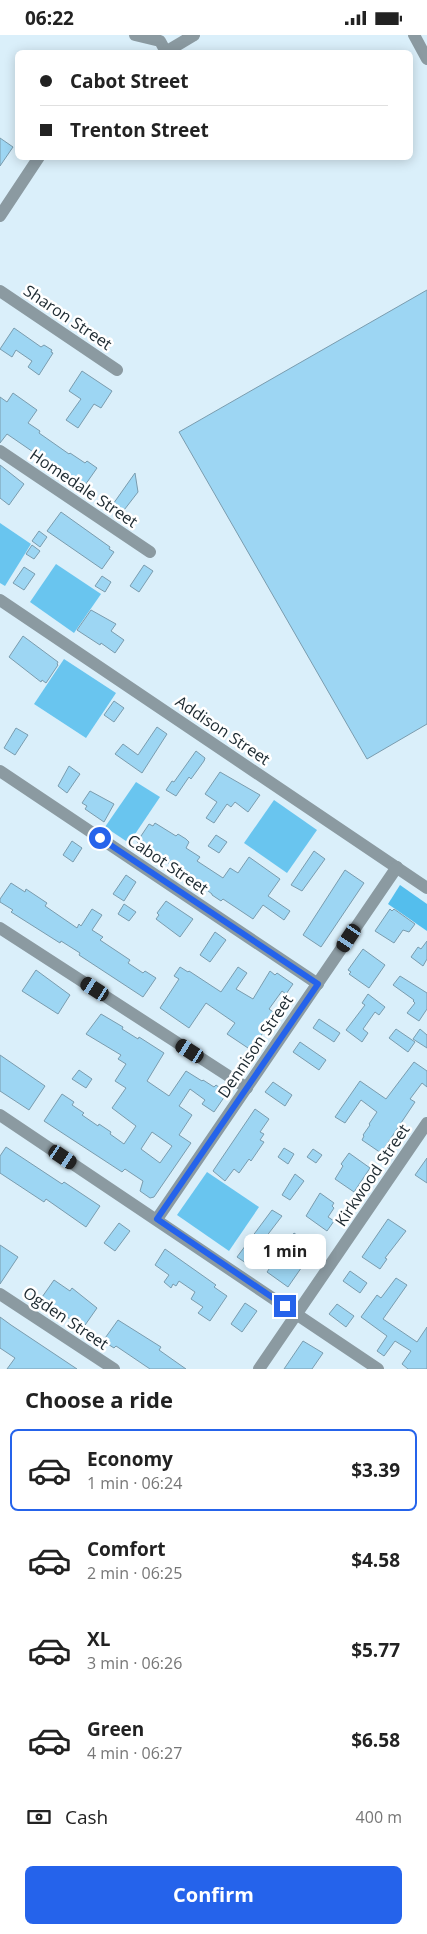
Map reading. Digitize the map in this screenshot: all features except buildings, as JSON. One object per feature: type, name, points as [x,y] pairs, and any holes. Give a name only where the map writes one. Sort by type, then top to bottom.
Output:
[{"type":"street","points":[[135,35],[160,41],[164,50]]},
{"type":"street","points":[[168,50],[194,35]]},
{"type":"street","points":[[414,35],[427,59]]},
{"type":"street","points":[[0,216],[37,160]]},
{"type":"street","name":"Sharon Street","points":[[0,291],[117,370]]},
{"type":"street","name":"Homedale Street","points":[[0,451],[150,552]]},
{"type":"street","name":"Addison Street","points":[[0,600],[427,887]]},
{"type":"street","name":"Cabot Street","points":[[0,771],[318,984]]},
{"type":"street","name":"Dennison Street","points":[[157,1219],[397,867]]},
{"type":"street","points":[[0,928],[247,1088]]},
{"type":"street","points":[[0,1115],[378,1369]]},
{"type":"street","name":"Kirkwood Street","points":[[259,1369],[427,1123]]},
{"type":"street","name":"Ogden Street","points":[[0,1293],[114,1369]]},
{"type":"shaded area","points":[[0,523],[31,544],[5,586],[0,583]]},
{"type":"shaded area","points":[[56,564],[101,594],[74,633],[30,602]]},
{"type":"shaded area","points":[[64,659],[116,693],[86,738],[34,704]]},
{"type":"shaded area","points":[[136,782],[160,797],[129,843],[105,827]]},
{"type":"shaded area","points":[[274,800],[317,830],[287,873],[244,843]]},
{"type":"shaded area","points":[[400,885],[427,904],[427,931],[388,904]]},
{"type":"shaded area","points":[[207,1172],[259,1207],[229,1251],[177,1215]]},
{"type":"route","points":[[100,838],[318,984],[157,1219],[285,1306]]}]
